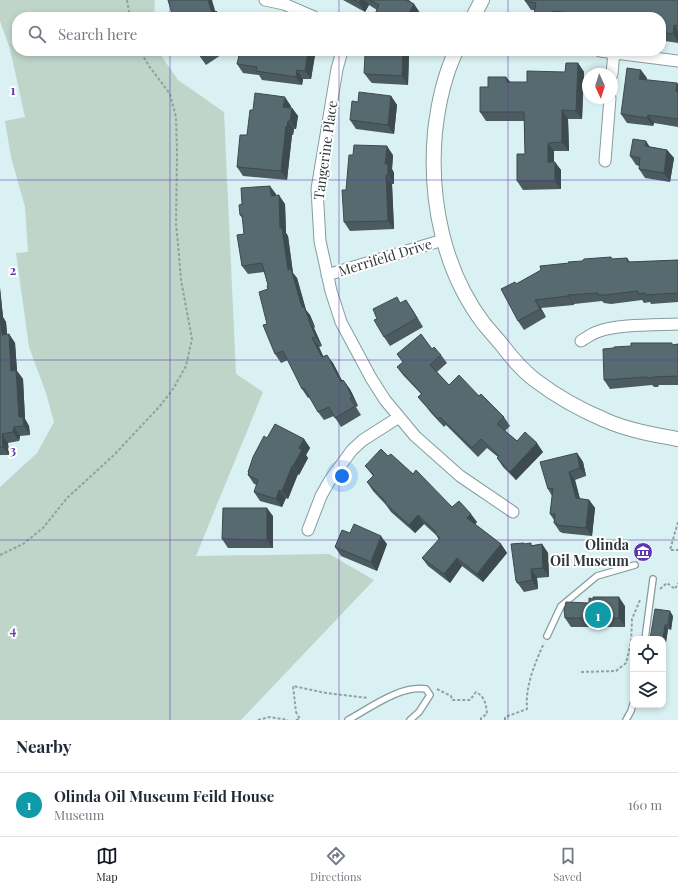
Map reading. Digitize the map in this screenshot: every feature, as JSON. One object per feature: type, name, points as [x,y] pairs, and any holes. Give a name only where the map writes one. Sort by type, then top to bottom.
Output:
[{"type":"street","points":[[265,0],[284,4],[302,12]]},
{"type":"street","points":[[476,12],[482,0]]},
{"type":"street","name":"Tangerine Place","points":[[341,56],[317,189],[320,240],[327,275],[341,322],[353,346],[385,400],[414,436],[460,476],[513,512]]},
{"type":"street","points":[[454,56],[438,108],[433,153],[434,186],[443,240],[464,291],[483,323],[510,355],[534,379],[567,401],[606,421],[651,435],[678,439]]},
{"type":"street","points":[[613,68],[614,56]]},
{"type":"street","points":[[642,56],[678,61]]},
{"type":"street","points":[[605,161],[610,104]]},
{"type":"street","name":"Merrifeld Drive","points":[[327,275],[443,240]]},
{"type":"street","points":[[581,341],[598,331],[614,328],[678,324]]},
{"type":"street","points":[[308,530],[321,496],[330,480],[352,450],[362,440],[399,417]]},
{"type":"lane","points":[[547,636],[561,606],[597,576],[635,565]]},
{"type":"lane","points":[[645,636],[653,579]]},
{"type":"lane","points":[[348,720],[397,693],[418,688],[426,689],[430,695],[418,712],[410,720]]},
{"type":"lane","points":[[626,720],[632,708]]},
{"type":"path","points":[[127,0],[129,12]]},
{"type":"path","points":[[0,555],[23,544],[43,528],[67,498],[114,456],[173,390],[186,366],[192,339],[181,280],[177,237],[176,117],[170,94],[143,56]]},
{"type":"path","points":[[678,522],[670,550],[678,550]]},
{"type":"path","points":[[581,672],[616,671],[626,662],[631,643],[632,619],[645,590],[660,589],[667,583],[675,588],[678,583]]},
{"type":"path","points":[[505,720],[504,717],[527,708],[526,697],[534,667],[547,636]]},
{"type":"path","points":[[258,720],[270,717],[288,720]]},
{"type":"green space","points":[[0,0],[155,0],[154,12],[12,12],[12,56],[161,56],[178,80],[224,112],[236,374],[263,392],[196,556],[329,554],[374,580],[241,720],[0,720],[0,487],[37,453],[54,422],[46,393],[29,347],[16,253],[28,252],[25,207],[11,157],[5,121],[25,117],[10,49],[0,21]]},
{"type":"building","points":[[168,0],[208,0],[211,12],[172,12]]},
{"type":"building","points":[[353,0],[361,0],[359,3]]},
{"type":"building","points":[[370,0],[406,0],[414,4],[410,12],[376,12],[379,5]]},
{"type":"building","points":[[678,0],[678,26],[674,25],[673,34],[666,33],[666,12],[534,12],[536,3],[525,1]]},
{"type":"building","points":[[239,56],[307,56],[305,71],[297,70],[296,77],[256,71],[257,67],[237,64]]},
{"type":"building","points":[[365,56],[403,56],[402,76],[364,73]]},
{"type":"building","points":[[566,63],[578,63],[576,111],[562,110],[562,142],[548,143],[548,162],[555,162],[555,181],[517,181],[517,154],[525,154],[524,112],[480,112],[480,87],[488,87],[488,77],[506,77],[507,82],[527,82],[527,71],[565,72]]},
{"type":"building","points":[[627,68],[641,70],[639,79],[677,83],[676,91],[678,92],[678,119],[648,115],[647,118],[621,114]]},
{"type":"building","points":[[359,92],[391,96],[388,125],[350,120],[352,101],[358,102]]},
{"type":"building","points":[[255,93],[285,97],[283,107],[292,108],[290,121],[288,121],[287,127],[286,126],[281,171],[237,167],[240,135],[247,135],[250,110],[253,110]]},
{"type":"building","points":[[633,139],[646,141],[645,146],[667,150],[664,173],[639,169],[640,158],[630,156]]},
{"type":"building","points":[[354,145],[387,146],[385,164],[388,164],[388,175],[386,175],[388,221],[344,222],[342,190],[346,190],[349,155],[353,155]]},
{"type":"building","points":[[270,186],[271,196],[279,195],[280,228],[282,228],[288,270],[291,269],[302,307],[304,307],[316,337],[312,338],[322,357],[327,355],[341,382],[343,380],[346,384],[352,397],[350,398],[355,406],[335,418],[329,407],[318,412],[304,388],[302,389],[283,351],[275,354],[263,325],[267,324],[259,292],[268,289],[268,285],[262,263],[242,266],[237,235],[244,234],[242,215],[240,215],[239,205],[242,204],[241,188]]},
{"type":"building","points":[[611,257],[612,259],[627,258],[628,262],[678,260],[678,293],[645,295],[645,293],[638,294],[638,291],[605,295],[598,295],[598,293],[568,295],[535,300],[540,309],[518,321],[501,289],[515,282],[516,284],[541,270],[540,266],[582,261],[584,259]]},
{"type":"building","points":[[397,297],[400,303],[406,300],[417,318],[384,337],[374,320],[377,319],[373,309]]},
{"type":"building","points":[[0,314],[2,335],[9,334],[11,371],[16,370],[19,417],[23,417],[24,426],[14,427],[13,432],[2,434],[3,447],[0,447]]},
{"type":"building","points":[[421,334],[432,349],[434,347],[441,355],[430,365],[449,385],[459,375],[479,396],[481,394],[504,417],[497,424],[517,441],[525,432],[537,443],[510,472],[497,458],[499,456],[481,439],[472,448],[440,417],[438,419],[418,397],[422,394],[397,367],[403,362],[397,354]]},
{"type":"building","points":[[631,343],[678,344],[678,376],[604,380],[603,349],[631,346]]},
{"type":"building","points":[[275,424],[304,439],[299,448],[302,450],[292,466],[282,491],[279,490],[276,499],[254,492],[258,480],[248,475],[253,457],[264,436],[267,438]]},
{"type":"building","points":[[381,449],[388,456],[391,454],[413,474],[416,470],[452,507],[459,501],[471,514],[467,518],[501,544],[477,574],[457,558],[444,574],[422,558],[440,538],[435,533],[436,532],[418,515],[409,525],[385,503],[386,502],[367,482],[374,475],[365,466]]},
{"type":"building","points":[[577,453],[580,468],[569,472],[576,498],[589,500],[586,528],[556,525],[557,523],[554,523],[555,514],[550,514],[553,488],[548,489],[540,462]]},
{"type":"building","points":[[223,508],[267,508],[267,540],[222,539]]},
{"type":"building","points":[[354,524],[381,536],[371,562],[335,547],[342,530],[350,533]]},
{"type":"building","points":[[531,543],[531,546],[542,544],[543,568],[531,569],[532,580],[517,583],[511,544]]},
{"type":"building","points":[[593,597],[619,597],[619,618],[565,618],[564,610],[566,602],[589,603],[589,598],[593,599]]},
{"type":"building","points":[[655,609],[670,611],[668,625],[665,625],[663,636],[650,636]]},
{"type":"place","name":"Olinda Oil Museum","points":[[643,552]]},
{"type":"place","name":"Olinda Oil Museum Feild House","points":[[598,615]]}]
